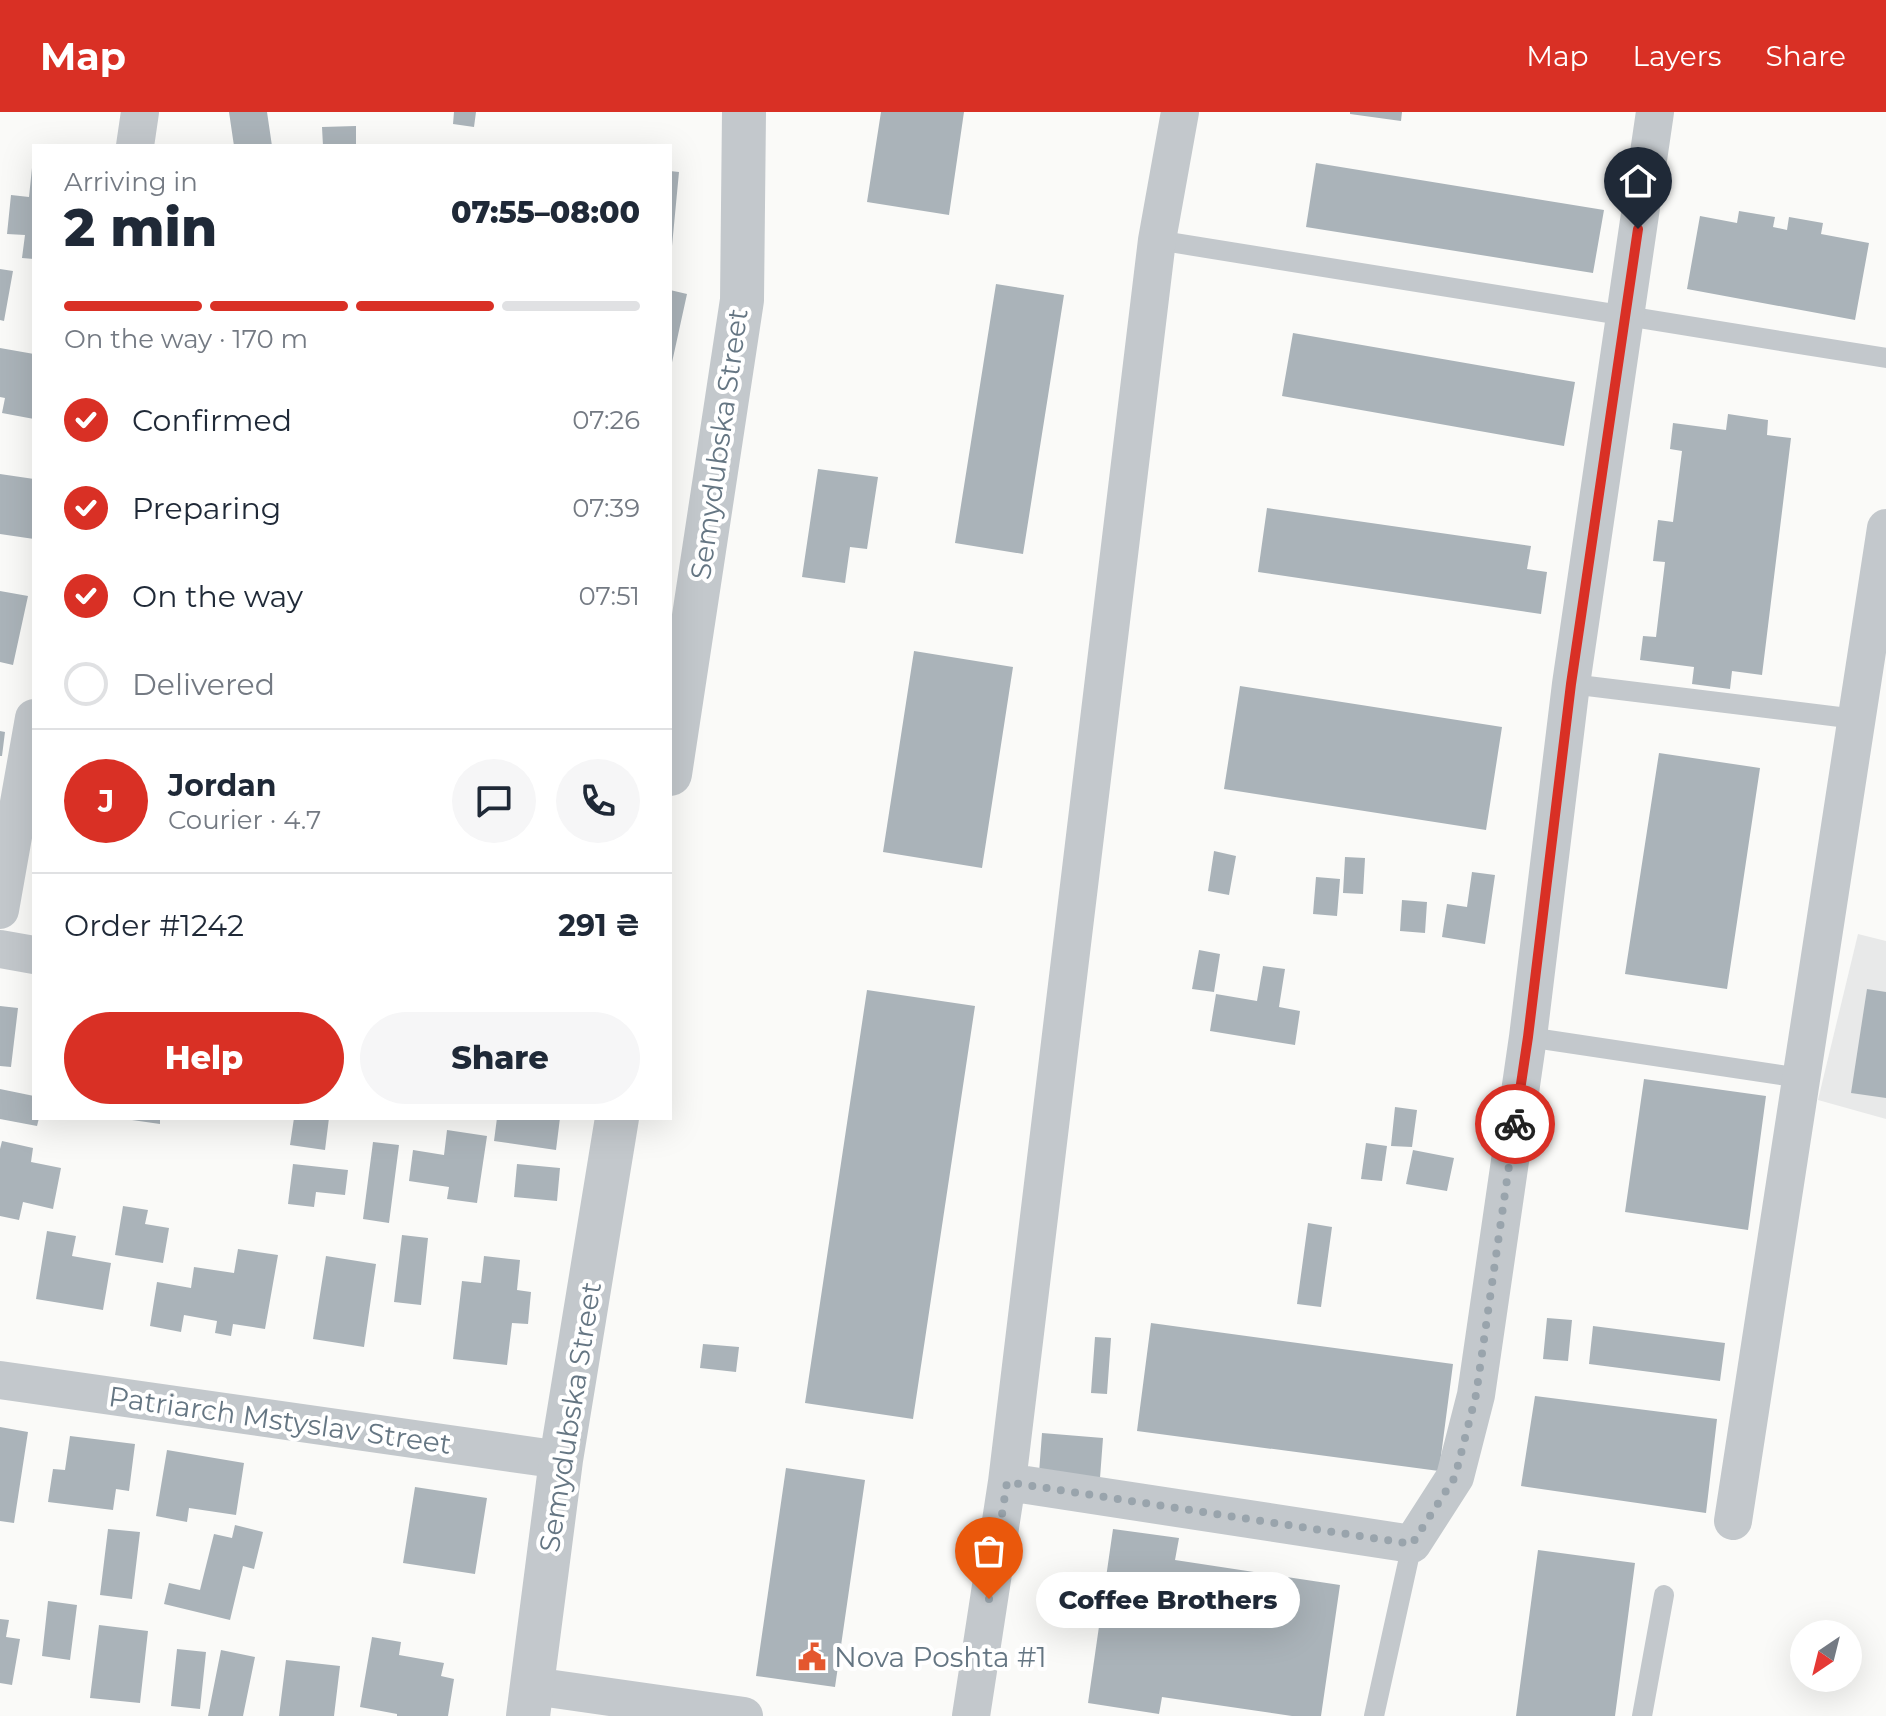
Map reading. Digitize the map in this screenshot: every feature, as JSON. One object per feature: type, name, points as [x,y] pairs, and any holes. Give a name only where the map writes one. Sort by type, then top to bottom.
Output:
[{"type":"street","points":[[135,144],[140,112]]},
{"type":"street","name":"Semydubska Street","points":[[672,761],[742,300],[744,112]]},
{"type":"street","points":[[971,1716],[1007,1482],[1157,240],[1180,112]]},
{"type":"street","points":[[1007,1482],[1412,1544],[1455,1477],[1476,1395],[1528,1037],[1571,684],[1655,112]]},
{"type":"street","points":[[1733,1521],[1886,528]]},
{"type":"street","points":[[0,910],[32,729]]},
{"type":"street","points":[[0,949],[32,955]]},
{"type":"street","name":"Semydubska Street","points":[[531,1701],[561,1460],[617,1120]]},
{"type":"street","name":"Patriarch Mstyslav Street","points":[[0,1380],[561,1460]]},
{"type":"street","points":[[531,1701],[744,1716]]},
{"type":"lane","points":[[1157,240],[1886,358]]},
{"type":"lane","points":[[1571,684],[1856,719]]},
{"type":"lane","points":[[1528,1037],[1801,1078]]},
{"type":"lane","points":[[1374,1716],[1412,1544]]},
{"type":"lane","points":[[1642,1716],[1664,1595]]},
{"type":"shaded area","points":[[1858,934],[1886,941],[1886,1119],[1818,1100]]},
{"type":"building","points":[[229,112],[267,112],[272,144],[234,144]]},
{"type":"building","points":[[454,112],[476,112],[474,127],[453,124]]},
{"type":"building","points":[[881,112],[964,112],[949,215],[867,202]]},
{"type":"building","points":[[1350,112],[1402,112],[1401,121]]},
{"type":"building","points":[[356,126],[356,144],[323,144],[322,127]]},
{"type":"building","points":[[1316,163],[1604,210],[1593,273],[1306,227]]},
{"type":"building","points":[[32,168],[32,259],[22,258],[25,235],[7,234],[11,195],[29,197]]},
{"type":"building","points":[[672,171],[679,172],[672,246]]},
{"type":"building","points":[[1739,211],[1775,217],[1773,227],[1787,230],[1789,217],[1823,223],[1821,234],[1869,243],[1855,320],[1687,289],[1700,216],[1737,223]]},
{"type":"building","points":[[0,269],[13,271],[4,321],[0,320]]},
{"type":"building","points":[[996,284],[1064,295],[1023,554],[955,543]]},
{"type":"building","points":[[672,290],[687,294],[672,362]]},
{"type":"building","points":[[1293,333],[1575,382],[1564,446],[1282,396]]},
{"type":"building","points":[[0,348],[32,354],[32,419],[2,413],[5,398],[0,397]]},
{"type":"building","points":[[1728,414],[1768,420],[1767,435],[1791,438],[1762,675],[1732,671],[1730,689],[1692,684],[1694,667],[1640,660],[1643,636],[1656,637],[1665,562],[1653,561],[1658,520],[1673,522],[1682,451],[1670,449],[1673,423],[1726,430]]},
{"type":"building","points":[[818,469],[878,477],[867,549],[850,547],[845,583],[802,577]]},
{"type":"building","points":[[0,474],[32,479],[32,539],[0,534]]},
{"type":"building","points":[[1267,508],[1531,546],[1527,569],[1547,572],[1541,614],[1258,572]]},
{"type":"building","points":[[0,591],[28,596],[13,665],[0,662]]},
{"type":"building","points":[[914,651],[1013,667],[982,868],[883,852]]},
{"type":"building","points":[[1240,686],[1502,727],[1486,830],[1224,789]]},
{"type":"building","points":[[0,731],[5,732],[2,756],[0,756]]},
{"type":"building","points":[[1659,753],[1760,768],[1727,989],[1625,974]]},
{"type":"building","points":[[1214,851],[1236,856],[1229,895],[1208,891]]},
{"type":"building","points":[[1345,857],[1365,858],[1363,894],[1343,893]]},
{"type":"building","points":[[1472,872],[1495,875],[1485,944],[1442,937],[1447,904],[1467,907]]},
{"type":"building","points":[[1316,877],[1340,879],[1337,916],[1313,914]]},
{"type":"building","points":[[1402,900],[1427,902],[1425,933],[1400,931]]},
{"type":"building","points":[[1199,950],[1220,954],[1214,992],[1192,989]]},
{"type":"building","points":[[1263,966],[1285,969],[1279,1007],[1300,1011],[1295,1045],[1210,1031],[1216,994],[1257,1001]]},
{"type":"building","points":[[1867,989],[1886,992],[1886,1098],[1851,1093]]},
{"type":"building","points":[[867,990],[975,1006],[913,1419],[805,1403]]},
{"type":"building","points":[[0,1006],[18,1008],[11,1067],[0,1066]]},
{"type":"building","points":[[1644,1079],[1766,1096],[1748,1230],[1625,1212]]},
{"type":"building","points":[[0,1089],[32,1096],[32,1120],[38,1120],[37,1126],[0,1119]]},
{"type":"building","points":[[1395,1107],[1417,1110],[1412,1147],[1391,1146]]},
{"type":"building","points":[[132,1120],[160,1120],[160,1124]]},
{"type":"building","points":[[294,1120],[329,1120],[325,1150],[290,1145]]},
{"type":"building","points":[[497,1120],[560,1120],[556,1150],[494,1141]]},
{"type":"building","points":[[447,1130],[487,1136],[477,1203],[447,1199],[449,1187],[409,1181],[413,1150],[444,1155]]},
{"type":"building","points":[[2,1141],[33,1148],[31,1162],[61,1168],[53,1209],[23,1202],[19,1220],[0,1216]]},
{"type":"building","points":[[373,1142],[399,1145],[389,1223],[363,1219]]},
{"type":"building","points":[[1366,1143],[1387,1146],[1382,1181],[1361,1179]]},
{"type":"building","points":[[1413,1150],[1454,1158],[1447,1191],[1406,1184]]},
{"type":"building","points":[[293,1164],[348,1170],[345,1195],[316,1192],[314,1207],[288,1204]]},
{"type":"building","points":[[517,1164],[560,1168],[557,1201],[514,1197]]},
{"type":"building","points":[[123,1206],[148,1210],[145,1224],[169,1228],[163,1263],[115,1255]]},
{"type":"building","points":[[1308,1223],[1332,1227],[1321,1307],[1297,1304]]},
{"type":"building","points":[[47,1231],[76,1236],[72,1256],[111,1263],[103,1310],[36,1299]]},
{"type":"building","points":[[402,1235],[428,1238],[421,1305],[394,1302]]},
{"type":"building","points":[[238,1249],[278,1255],[265,1329],[233,1324],[231,1336],[215,1333],[217,1321],[184,1315],[181,1332],[150,1326],[157,1282],[191,1288],[194,1267],[234,1273]]},
{"type":"building","points":[[326,1256],[376,1264],[364,1347],[313,1339]]},
{"type":"building","points":[[484,1256],[520,1260],[517,1290],[531,1292],[528,1324],[512,1323],[507,1365],[453,1359],[462,1281],[481,1283]]},
{"type":"building","points":[[1547,1318],[1572,1320],[1568,1361],[1543,1359]]},
{"type":"building","points":[[1151,1323],[1453,1364],[1439,1471],[1137,1431]]},
{"type":"building","points":[[1593,1326],[1725,1343],[1720,1381],[1589,1364]]},
{"type":"building","points":[[1095,1337],[1111,1338],[1107,1394],[1091,1393]]},
{"type":"building","points":[[703,1344],[739,1347],[736,1372],[700,1368]]},
{"type":"building","points":[[1535,1396],[1717,1419],[1706,1513],[1521,1486]]},
{"type":"building","points":[[0,1427],[28,1432],[14,1523],[0,1521]]},
{"type":"building","points":[[1042,1433],[1103,1438],[1100,1478],[1039,1473]]},
{"type":"building","points":[[70,1436],[135,1444],[129,1491],[116,1489],[113,1510],[48,1502],[53,1469],[65,1470]]},
{"type":"building","points":[[167,1450],[244,1463],[236,1515],[189,1508],[187,1522],[156,1516]]},
{"type":"building","points":[[786,1468],[865,1480],[835,1687],[756,1676]]},
{"type":"building","points":[[415,1487],[487,1498],[475,1574],[403,1563]]},
{"type":"building","points":[[235,1525],[263,1532],[254,1569],[243,1566],[230,1620],[164,1604],[169,1583],[200,1590],[214,1534],[232,1538]]},
{"type":"building","points":[[108,1529],[140,1532],[132,1599],[100,1595]]},
{"type":"building","points":[[1113,1529],[1179,1538],[1175,1560],[1340,1585],[1321,1716],[1292,1716],[1162,1697],[1159,1714],[1088,1703]]},
{"type":"building","points":[[1538,1550],[1635,1563],[1615,1716],[1516,1716]]},
{"type":"building","points":[[48,1601],[77,1605],[70,1660],[42,1656]]},
{"type":"building","points":[[0,1619],[9,1620],[6,1637],[20,1639],[12,1685],[0,1683]]},
{"type":"building","points":[[99,1625],[148,1631],[140,1703],[90,1698]]},
{"type":"building","points":[[372,1637],[401,1642],[399,1655],[444,1663],[441,1676],[454,1679],[448,1716],[397,1716],[360,1707]]},
{"type":"building","points":[[177,1649],[206,1652],[200,1709],[171,1706]]},
{"type":"building","points":[[221,1650],[255,1657],[243,1716],[208,1716]]},
{"type":"building","points":[[286,1660],[340,1666],[334,1716],[279,1716]]},
{"type":"way so far","points":[[989,1599],[1007,1482],[1412,1544],[1455,1477],[1476,1395],[1515,1124]]},
{"type":"place","name":"Coffee Brothers","points":[[989,1599]]},
{"type":"place","name":"Nova Poshta #1","points":[[812,1657]]},
{"type":"route","points":[[1515,1124],[1571,684],[1638,229]]}]
